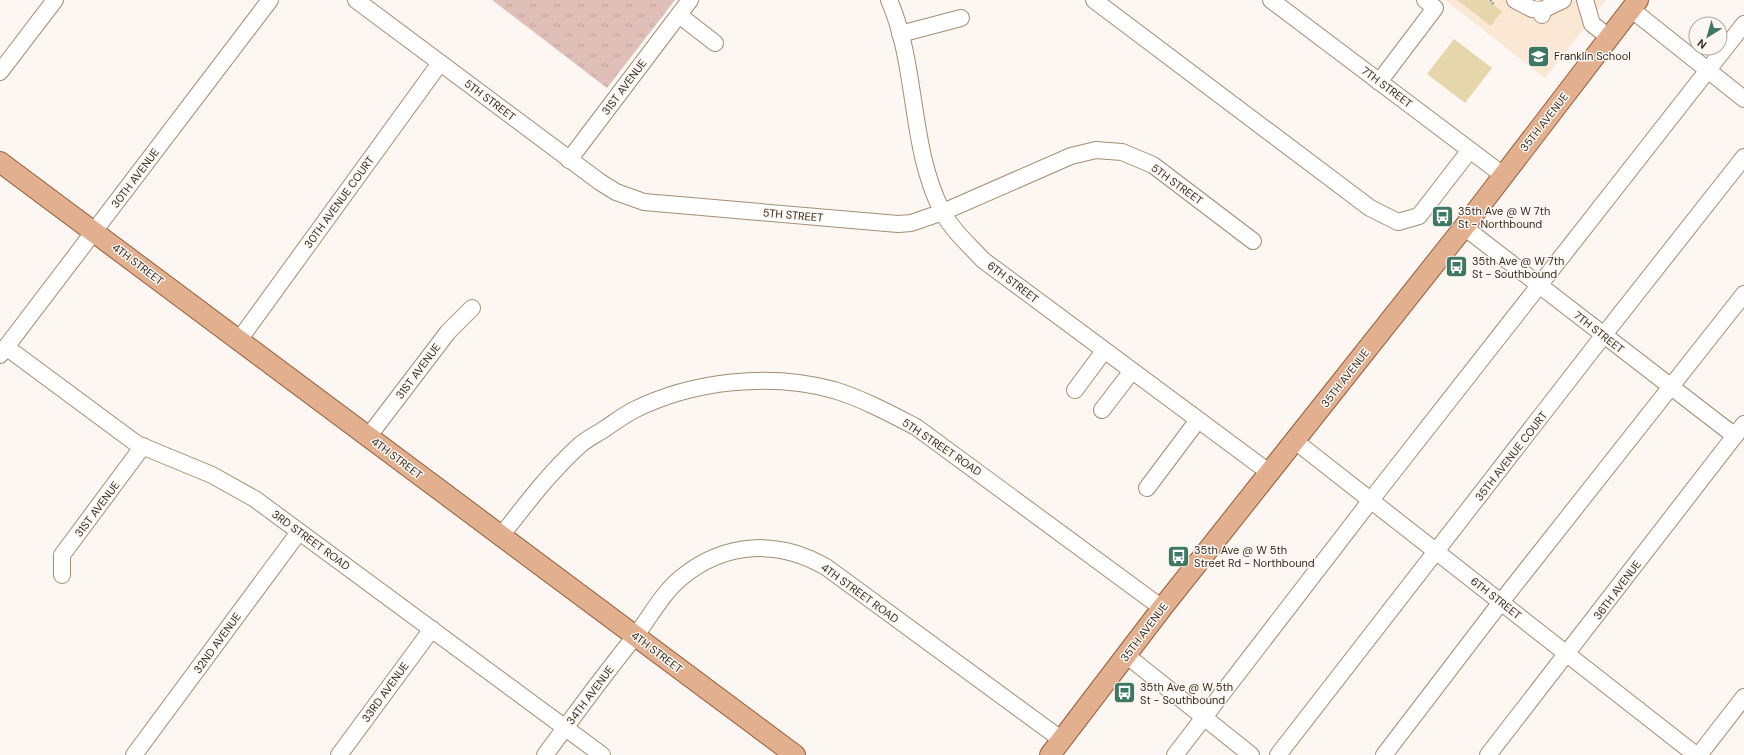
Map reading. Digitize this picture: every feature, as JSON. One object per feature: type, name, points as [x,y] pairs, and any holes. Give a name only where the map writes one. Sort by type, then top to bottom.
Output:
[{"type":"main road","name":"35TH AVENUE","points":[[1056,747],[1162,608],[1464,227],[1634,5]]},
{"type":"main road","name":"4TH STREET","points":[[0,162],[794,755]]},
{"type":"street","points":[[0,72],[55,0]]},
{"type":"street","name":"30TH AVENUE","points":[[3,351],[270,0]]},
{"type":"street","name":"5TH STREET","points":[[356,0],[569,160],[616,192],[644,202],[898,224],[911,222],[943,212],[1071,156],[1096,150],[1122,152],[1153,165],[1253,242]]},
{"type":"street","name":"31ST AVENUE","points":[[569,160],[690,0]]},
{"type":"street","name":"6TH STREET","points":[[889,0],[900,34],[924,161],[943,212],[963,239],[983,260],[1270,473]]},
{"type":"street","points":[[1094,0],[1370,208],[1398,222],[1419,216],[1470,150]]},
{"type":"street","name":"7TH STREET","points":[[1271,0],[1503,175]]},
{"type":"street","points":[[1379,82],[1435,8],[1425,0]]},
{"type":"street","points":[[1516,0],[1542,13],[1563,0]]},
{"type":"street","points":[[1585,0],[1592,24],[1609,37]]},
{"type":"street","points":[[1634,5],[1708,71],[1744,99]]},
{"type":"street","points":[[679,15],[715,43]]},
{"type":"street","points":[[900,34],[961,18]]},
{"type":"street","points":[[1175,755],[1371,500],[1744,24]]},
{"type":"street","name":"30TH AVENUE COURT","points":[[239,340],[440,63]]},
{"type":"street","name":"35TH AVENUE COURT","points":[[1278,755],[1744,157]]},
{"type":"street","name":"7TH STREET","points":[[1464,227],[1671,388],[1739,430]]},
{"type":"street","points":[[1384,755],[1744,294]]},
{"type":"street","name":"31ST AVENUE","points":[[368,437],[448,332],[472,308]]},
{"type":"street","points":[[1075,390],[1104,350]]},
{"type":"street","name":"3RD STREET ROAD","points":[[3,351],[137,444],[212,475],[255,499],[602,755]]},
{"type":"street","points":[[1102,410],[1132,371]]},
{"type":"street","name":"5TH STREET ROAD","points":[[501,536],[546,478],[582,444],[632,411],[653,402],[707,386],[731,382],[770,380],[833,390],[874,404],[916,427],[1162,608]]},
{"type":"street","points":[[1147,488],[1198,420]]},
{"type":"street","name":"36TH AVENUE","points":[[1488,755],[1739,430]]},
{"type":"street","name":"6TH STREET","points":[[1295,441],[1698,755]]},
{"type":"street","name":"31ST AVENUE","points":[[62,575],[62,555],[143,446]]},
{"type":"street","name":"32ND AVENUE","points":[[134,755],[300,532]]},
{"type":"street","name":"4TH STREET ROAD","points":[[635,636],[670,589],[681,577],[700,564],[732,550],[748,548],[789,550],[826,566],[1056,747]]},
{"type":"street","name":"33RD AVENUE","points":[[339,755],[432,630]]},
{"type":"street","name":"34TH AVENUE","points":[[545,755],[635,636]]},
{"type":"street","points":[[1126,655],[1251,755]]},
{"type":"street","points":[[1698,755],[1744,697]]},
{"type":"path","points":[[1490,0],[1493,3],[1492,4]]},
{"type":"shaded area","name":"Franklin School","points":[[1445,0],[1606,0],[1545,78]]},
{"type":"green space","points":[[492,0],[675,0],[607,88]]},
{"type":"building","points":[[1457,0],[1487,0],[1502,11],[1491,26]]},
{"type":"building","points":[[1454,39],[1492,68],[1465,103],[1427,74]]},
{"type":"place","name":"Franklin School","points":[[1539,56]]},
{"type":"place","name":"35th Ave @ W 7th St - Northbound","points":[[1442,217]]},
{"type":"place","name":"35th Ave @ W 7th St - Southbound","points":[[1457,267]]},
{"type":"place","name":"35th Ave @ W 5th Street Rd - Northbound","points":[[1178,556]]},
{"type":"place","name":"35th Ave @ W 5th St - Southbound","points":[[1125,693]]}]
